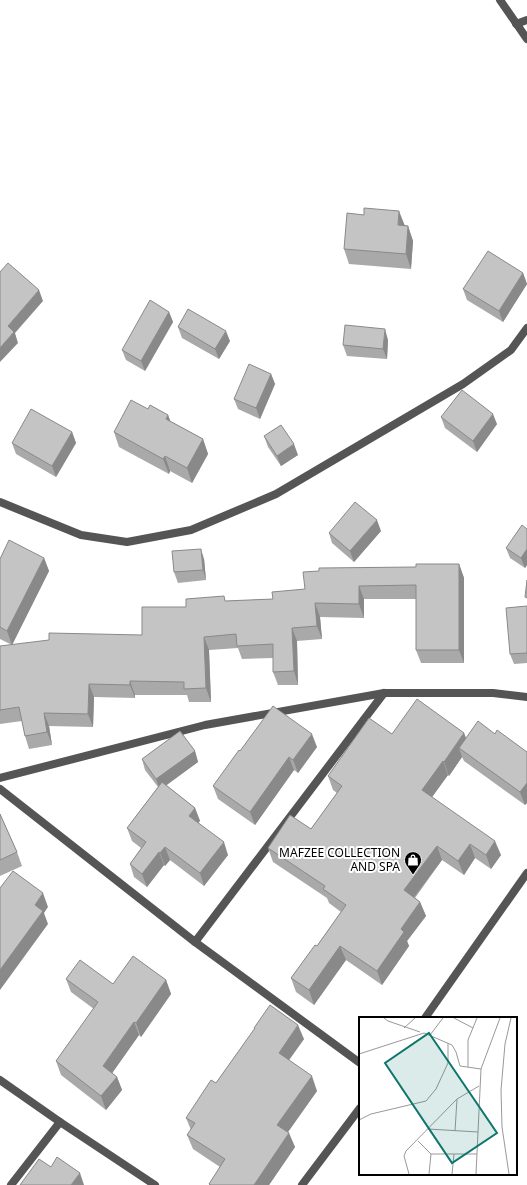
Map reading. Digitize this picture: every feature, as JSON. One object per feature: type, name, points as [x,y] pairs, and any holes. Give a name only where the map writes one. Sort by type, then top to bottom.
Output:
[{"type":"street","points":[[500,0],[527,39]]},
{"type":"street","points":[[516,24],[527,20]]},
{"type":"street","points":[[0,502],[81,535],[127,542],[191,530],[276,494],[463,384],[511,350],[527,328]]},
{"type":"street","points":[[195,942],[384,693]]},
{"type":"street","points":[[0,778],[206,725],[384,693],[493,693],[527,697]]},
{"type":"street","points":[[0,789],[195,942],[359,1062]]},
{"type":"street","points":[[425,1017],[527,872]]},
{"type":"street","points":[[0,1080],[155,1185]]},
{"type":"street","points":[[302,1185],[359,1109]]},
{"type":"street","points":[[11,1185],[60,1122]]},
{"type":"building","points":[[364,208],[399,211],[398,225],[408,226],[406,254],[344,249],[347,213],[364,215]]},
{"type":"building","points":[[488,251],[523,273],[499,311],[463,289]]},
{"type":"building","points":[[8,263],[39,290],[8,326],[14,332],[0,348],[0,272]]},
{"type":"building","points":[[150,300],[169,312],[141,361],[122,350]]},
{"type":"building","points":[[188,309],[226,331],[215,349],[178,327]]},
{"type":"building","points":[[345,325],[385,329],[383,349],[343,345]]},
{"type":"building","points":[[249,364],[271,374],[256,408],[234,399]]},
{"type":"building","points":[[462,390],[493,414],[473,441],[441,417]]},
{"type":"building","points":[[131,400],[148,409],[150,405],[168,415],[166,419],[203,439],[187,468],[165,456],[163,459],[114,432]]},
{"type":"building","points":[[31,409],[72,432],[52,466],[12,443]]},
{"type":"building","points":[[281,425],[294,444],[277,456],[264,436]]},
{"type":"building","points":[[355,502],[377,520],[350,551],[329,533]]},
{"type":"building","points":[[522,525],[527,529],[527,549],[521,558],[506,548]]},
{"type":"building","points":[[9,540],[44,558],[7,631],[0,627],[0,559]]},
{"type":"building","points":[[201,549],[203,570],[174,572],[172,551]]},
{"type":"building","points":[[416,564],[459,564],[459,650],[416,650],[416,585],[359,586],[359,604],[315,603],[317,626],[292,628],[294,671],[273,672],[273,644],[237,646],[236,634],[204,637],[206,688],[184,689],[184,682],[130,681],[130,685],[89,684],[88,714],[44,713],[47,732],[25,736],[19,707],[0,710],[0,646],[49,640],[49,633],[142,635],[142,607],[186,607],[186,599],[224,596],[225,601],[273,599],[272,592],[305,589],[303,572],[319,571],[319,568],[416,567]]},
{"type":"building","points":[[527,580],[527,598],[525,597]]},
{"type":"building","points":[[527,606],[527,653],[510,654],[506,608]]},
{"type":"building","points":[[417,699],[464,733],[422,790],[495,841],[486,855],[470,844],[458,861],[437,846],[404,890],[420,902],[401,929],[404,932],[377,971],[340,946],[309,990],[291,978],[315,945],[317,946],[346,905],[323,889],[325,886],[268,848],[290,815],[311,829],[342,786],[328,776],[369,718],[392,734]]},
{"type":"building","points":[[273,706],[312,734],[293,760],[289,757],[250,812],[213,786]]},
{"type":"building","points":[[478,721],[495,734],[497,730],[527,752],[527,783],[520,792],[459,748]]},
{"type":"building","points":[[180,731],[195,751],[156,779],[142,759]]},
{"type":"building","points":[[162,782],[195,808],[189,816],[224,842],[200,873],[165,847],[160,853],[159,852],[142,874],[130,864],[146,842],[127,828]]},
{"type":"building","points":[[0,814],[17,852],[0,860]]},
{"type":"building","points":[[13,871],[43,893],[35,905],[43,911],[0,970],[0,888]]},
{"type":"building","points":[[133,956],[166,980],[136,1023],[134,1022],[103,1066],[117,1077],[101,1096],[56,1061],[98,1002],[66,979],[80,960],[113,984]]},
{"type":"building","points":[[270,1005],[298,1025],[279,1053],[312,1076],[277,1125],[289,1133],[254,1185],[211,1185],[209,1184],[225,1159],[187,1135],[195,1123],[186,1118],[211,1080],[216,1083]]},
{"type":"building","points":[[57,1157],[80,1173],[71,1185],[20,1185],[39,1159],[51,1167]]},
{"type":"place","name":"MAFZEE COLLECTION AND SPA","points":[[413,875]]}]
